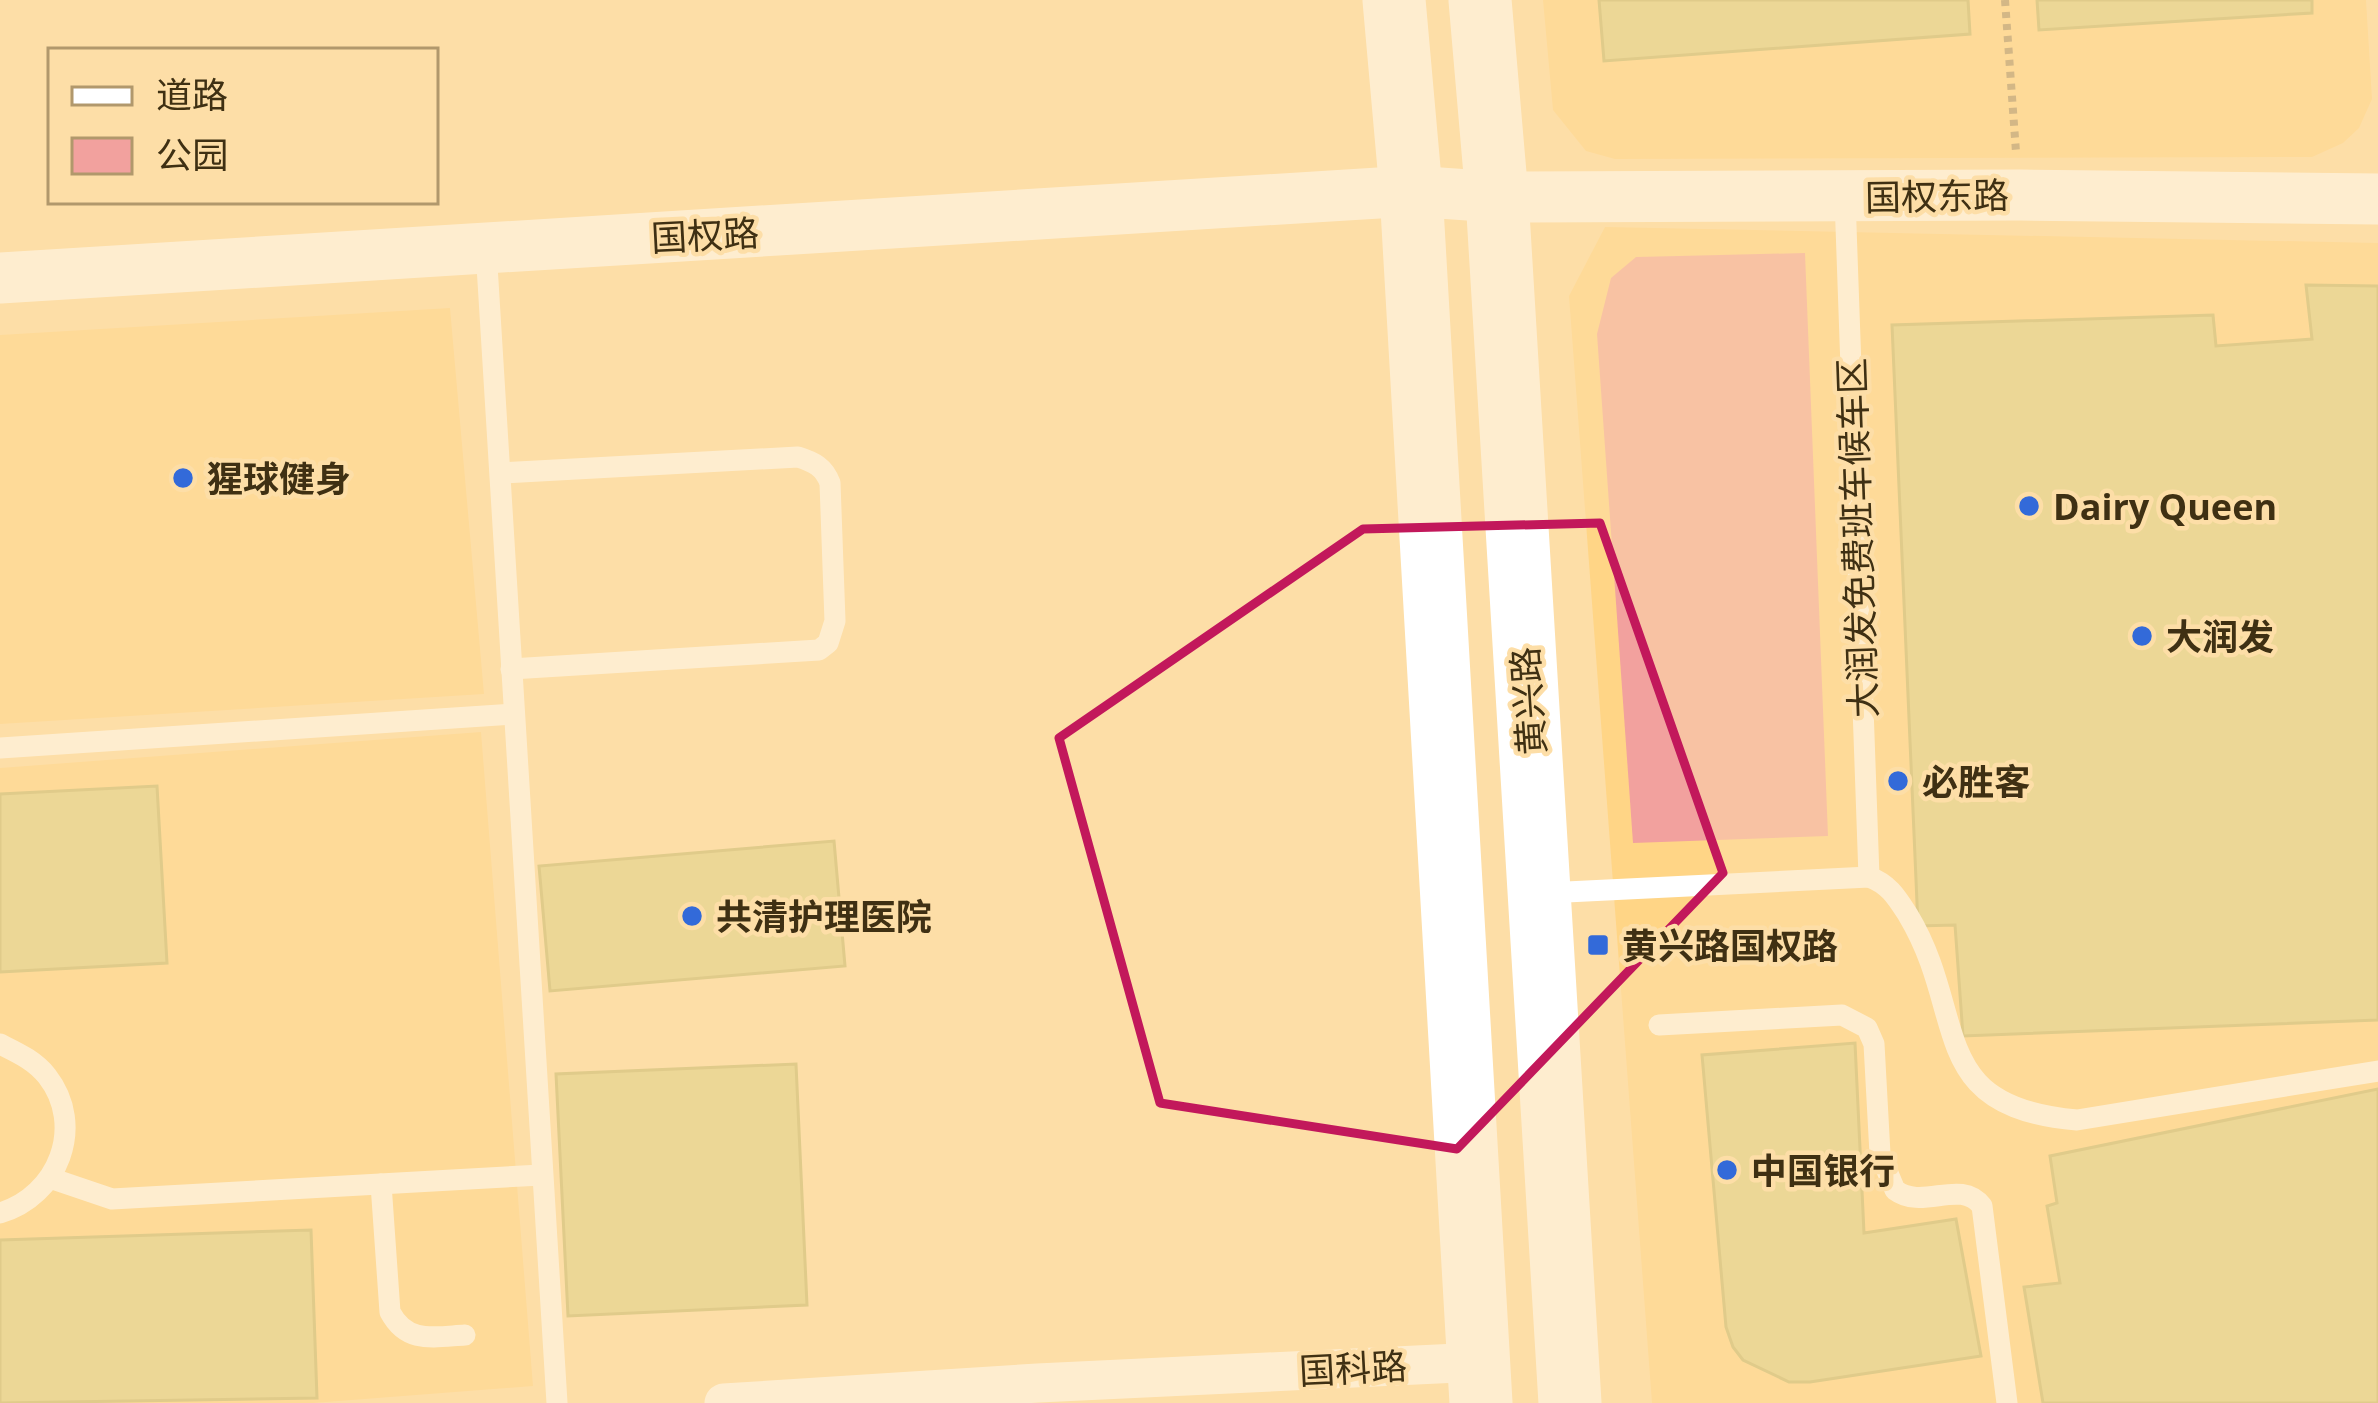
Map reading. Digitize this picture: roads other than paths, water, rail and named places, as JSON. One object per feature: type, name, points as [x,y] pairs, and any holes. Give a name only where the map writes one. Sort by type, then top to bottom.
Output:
[{"type":"main road","points":[[1394,0],[1411,191],[1480,1383]]},
{"type":"main road","name":"黄兴路","points":[[1480,0],[1497,197],[1570,1403]]},
{"type":"street","name":"国权路","points":[[0,278],[1411,191],[1497,197]]},
{"type":"street","name":"国权东路","points":[[1497,197],[2378,199]]},
{"type":"street","name":"国科路","points":[[724,1403],[1480,1383]]},
{"type":"lane","name":"大润发免费班车候车区","points":[[1845,198],[1869,877]]},
{"type":"lane","points":[[486,248],[557,1403]]},
{"type":"lane","points":[[500,473],[798,457],[825,471],[830,483],[835,621],[828,643],[819,650],[512,669]]},
{"type":"lane","points":[[0,748],[514,714]]},
{"type":"lane","points":[[1540,894],[1869,877],[1882,882],[1922,939],[1938,978],[1958,1056],[1971,1080],[2010,1105],[2044,1117],[2077,1120],[2378,1071]]},
{"type":"lane","points":[[1659,1025],[1842,1015],[1868,1028],[1874,1044],[1880,1154],[1895,1190],[1917,1200],[1963,1193],[1982,1206],[2007,1403]]},
{"type":"lane","points":[[0,1044],[32,1060],[50,1079],[63,1109],[65,1142],[50,1178],[19,1208],[0,1213]]},
{"type":"lane","points":[[50,1178],[112,1198],[541,1175]]},
{"type":"lane","points":[[381,1184],[390,1312],[398,1327],[421,1338],[465,1335]]},
{"type":"place","name":"猩球健身","points":[[183,478]]},
{"type":"place","name":"Dairy Queen","points":[[2029,506]]},
{"type":"place","name":"大润发","points":[[2142,636]]},
{"type":"place","name":"必胜客","points":[[1898,781]]},
{"type":"place","name":"共清护理医院","points":[[692,916]]},
{"type":"place","name":"黄兴路国权路","points":[[1598,945]]},
{"type":"place","name":"中国银行","points":[[1727,1170]]}]
